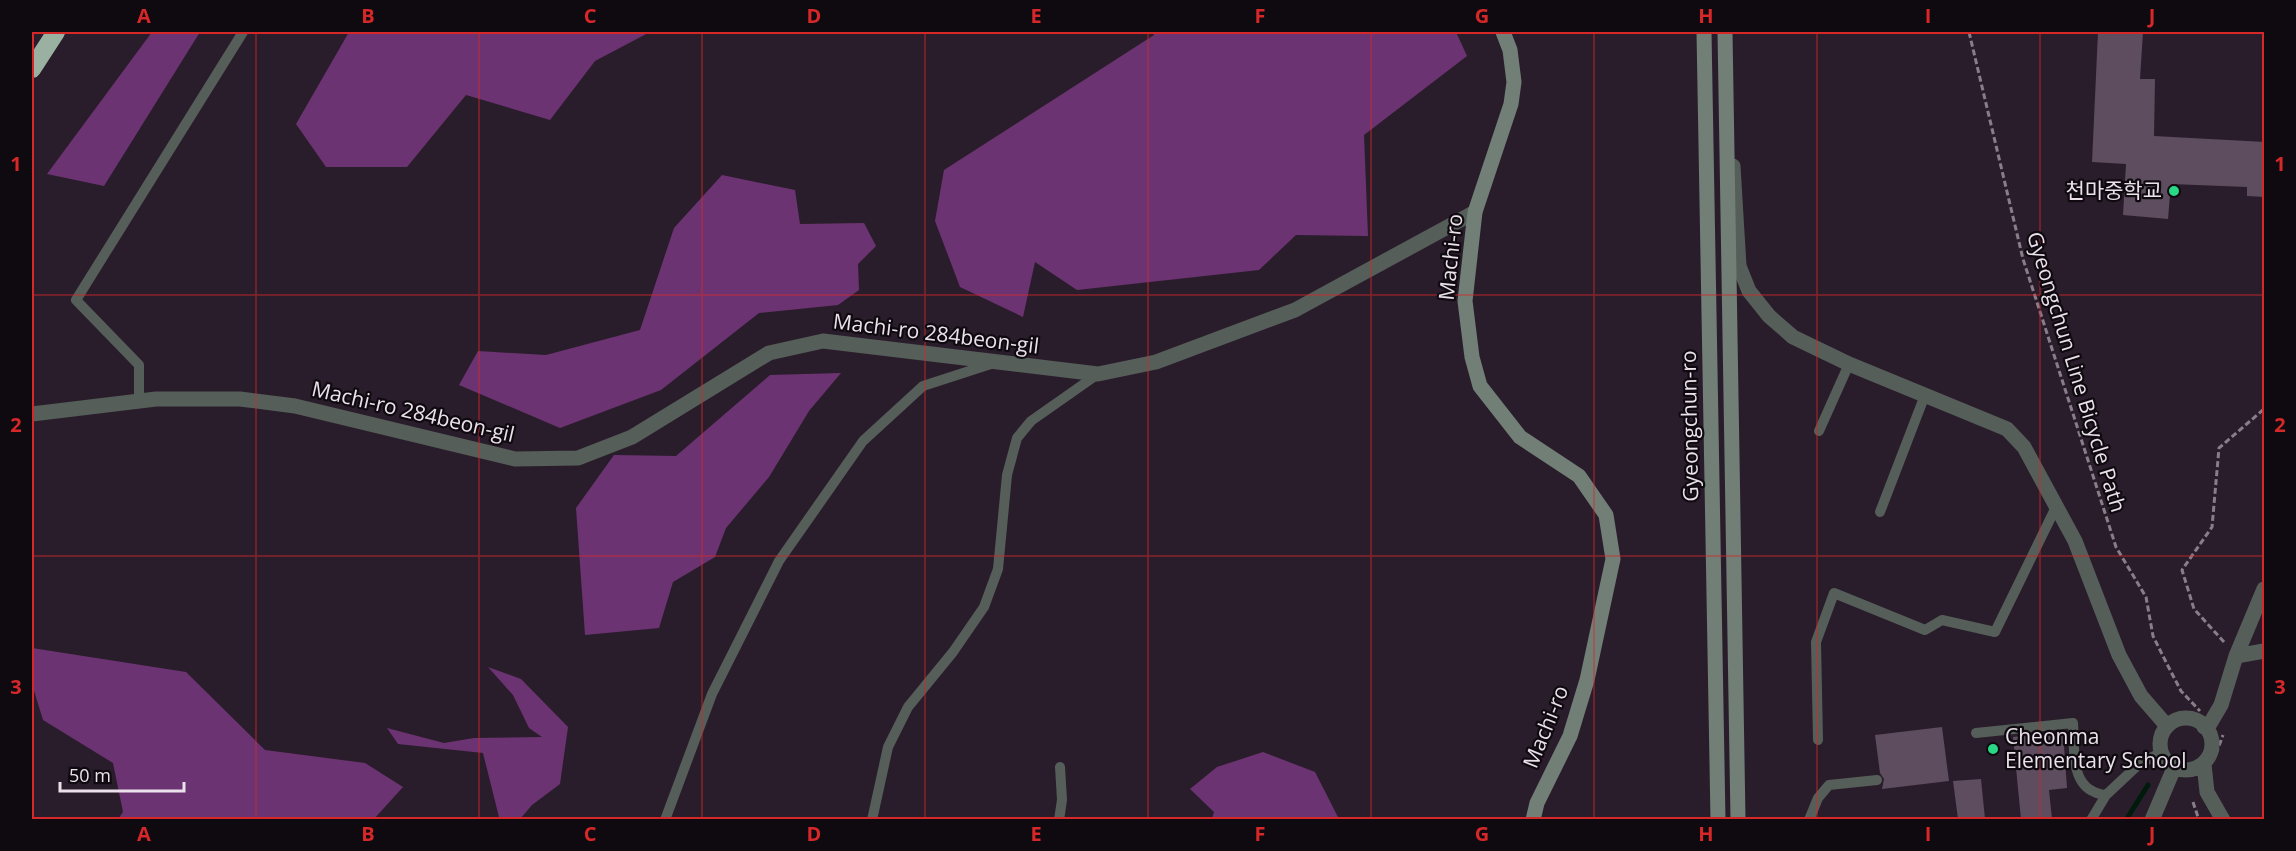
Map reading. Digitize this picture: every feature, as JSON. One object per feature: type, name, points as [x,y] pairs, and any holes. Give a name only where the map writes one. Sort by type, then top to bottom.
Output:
[{"type":"highway","points":[[32,69],[56,32]]},
{"type":"street","name":"Machi-ro","points":[[1503,32],[1510,50],[1514,82],[1511,104],[1475,212],[1465,301],[1472,357],[1480,386],[1520,437],[1580,476],[1606,515],[1613,559],[1587,680],[1573,725],[1537,803],[1533,819]]},
{"type":"street","name":"Gyeongchun-ro","points":[[1704,32],[1718,819]]},
{"type":"street","name":"Gyeongchun-ro","points":[[1725,32],[1738,819]]},
{"type":"street","points":[[1726,84],[1739,266],[1749,291],[1769,316],[1793,337],[1849,364],[2007,429],[2024,447],[2075,541],[2119,655],[2141,696],[2167,726]]},
{"type":"street","name":"Machi-ro 284beon-gil","points":[[32,414],[139,401],[240,399],[295,406],[515,459],[578,458],[632,436],[769,353],[823,341],[1098,374],[1156,362],[1295,310],[1475,212]]},
{"type":"street","points":[[2204,727],[2208,727],[2221,705],[2236,656],[2265,589]]},
{"type":"street","points":[[2236,656],[2265,651]]},
{"type":"street","points":[[2204,764],[2191,770],[2174,768],[2162,753],[2160,739],[2167,726],[2185,718],[2194,720],[2204,727],[2211,738],[2212,747],[2204,764],[2207,792],[2223,819]]},
{"type":"street","points":[[2152,819],[2174,768]]},
{"type":"lane","points":[[139,401],[139,365],[76,300],[243,32]]},
{"type":"lane","points":[[665,819],[712,694],[779,561],[864,441],[923,386],[999,362]]},
{"type":"lane","points":[[1819,431],[1849,364]]},
{"type":"lane","points":[[872,819],[888,747],[908,707],[953,652],[984,607],[998,569],[1006,475],[1017,438],[1031,421],[1098,374]]},
{"type":"lane","points":[[1880,512],[1925,395]]},
{"type":"lane","points":[[1818,740],[1816,642],[1834,593],[1925,630],[1942,620],[1995,632],[2056,507]]},
{"type":"lane","points":[[1977,734],[2073,723],[2077,777],[2093,793],[2106,795]]},
{"type":"lane","points":[[2091,819],[2106,795],[2138,765],[2162,753]]},
{"type":"lane","points":[[1059,819],[1062,800],[1060,767]]},
{"type":"lane","points":[[1809,819],[1818,798],[1829,785],[1876,780]]},
{"type":"path","name":"Gyeongchun Line Bicycle Path","points":[[1969,32],[2023,259],[2105,514],[2116,547],[2145,597],[2153,636],[2181,691],[2193,705]]},
{"type":"path","points":[[2236,656],[2194,609],[2182,570],[2212,527],[2219,448],[2265,409]]},
{"type":"path","points":[[2193,802],[2199,819]]},
{"type":"shaded area","points":[[152,32],[200,32],[104,186],[47,174]]},
{"type":"shaded area","points":[[349,32],[650,32],[595,61],[550,120],[466,95],[407,167],[326,167],[296,124]]},
{"type":"shaded area","points":[[1153,32],[1456,32],[1467,56],[1364,135],[1368,236],[1296,235],[1259,270],[1077,290],[1035,262],[1023,317],[960,287],[935,221],[944,170],[1154,35]]},
{"type":"shaded area","points":[[722,175],[795,190],[800,224],[864,223],[876,246],[858,264],[859,290],[838,305],[759,313],[661,390],[560,428],[459,385],[478,351],[546,355],[640,330],[674,228]]},
{"type":"shaded area","points":[[841,373],[809,411],[769,477],[726,528],[715,557],[673,582],[659,628],[585,635],[576,508],[614,455],[676,456],[770,375]]},
{"type":"shaded area","points":[[32,648],[186,672],[265,750],[365,763],[403,787],[374,819],[118,819],[123,812],[113,763],[43,720],[32,684]]},
{"type":"shaded area","points":[[488,667],[521,679],[568,727],[560,784],[532,805],[520,819],[493,819],[499,817],[483,753],[398,744],[387,728],[444,743],[474,738],[542,737],[529,728],[513,695]]},
{"type":"shaded area","points":[[1263,752],[1315,772],[1339,819],[1212,819],[1214,812],[1190,789],[1217,767]]},
{"type":"building","points":[[2098,32],[2143,32],[2140,79],[2155,79],[2154,136],[2265,142],[2265,197],[2247,196],[2247,187],[2171,184],[2168,219],[2123,215],[2126,164],[2092,162]]},
{"type":"building","points":[[1942,727],[1949,781],[1882,789],[1884,779],[1880,773],[1875,735]]},
{"type":"building","points":[[2063,732],[2067,788],[2049,790],[2052,819],[2021,819],[2013,737]]},
{"type":"building","points":[[1981,779],[1985,819],[1958,819],[1953,781]]},
{"type":"waterway","points":[[2126,820],[2148,785]]},
{"type":"place","name":"천마중학교","points":[[2174,191]]},
{"type":"place","name":"Cheonma Elementary School","points":[[1993,749]]}]
